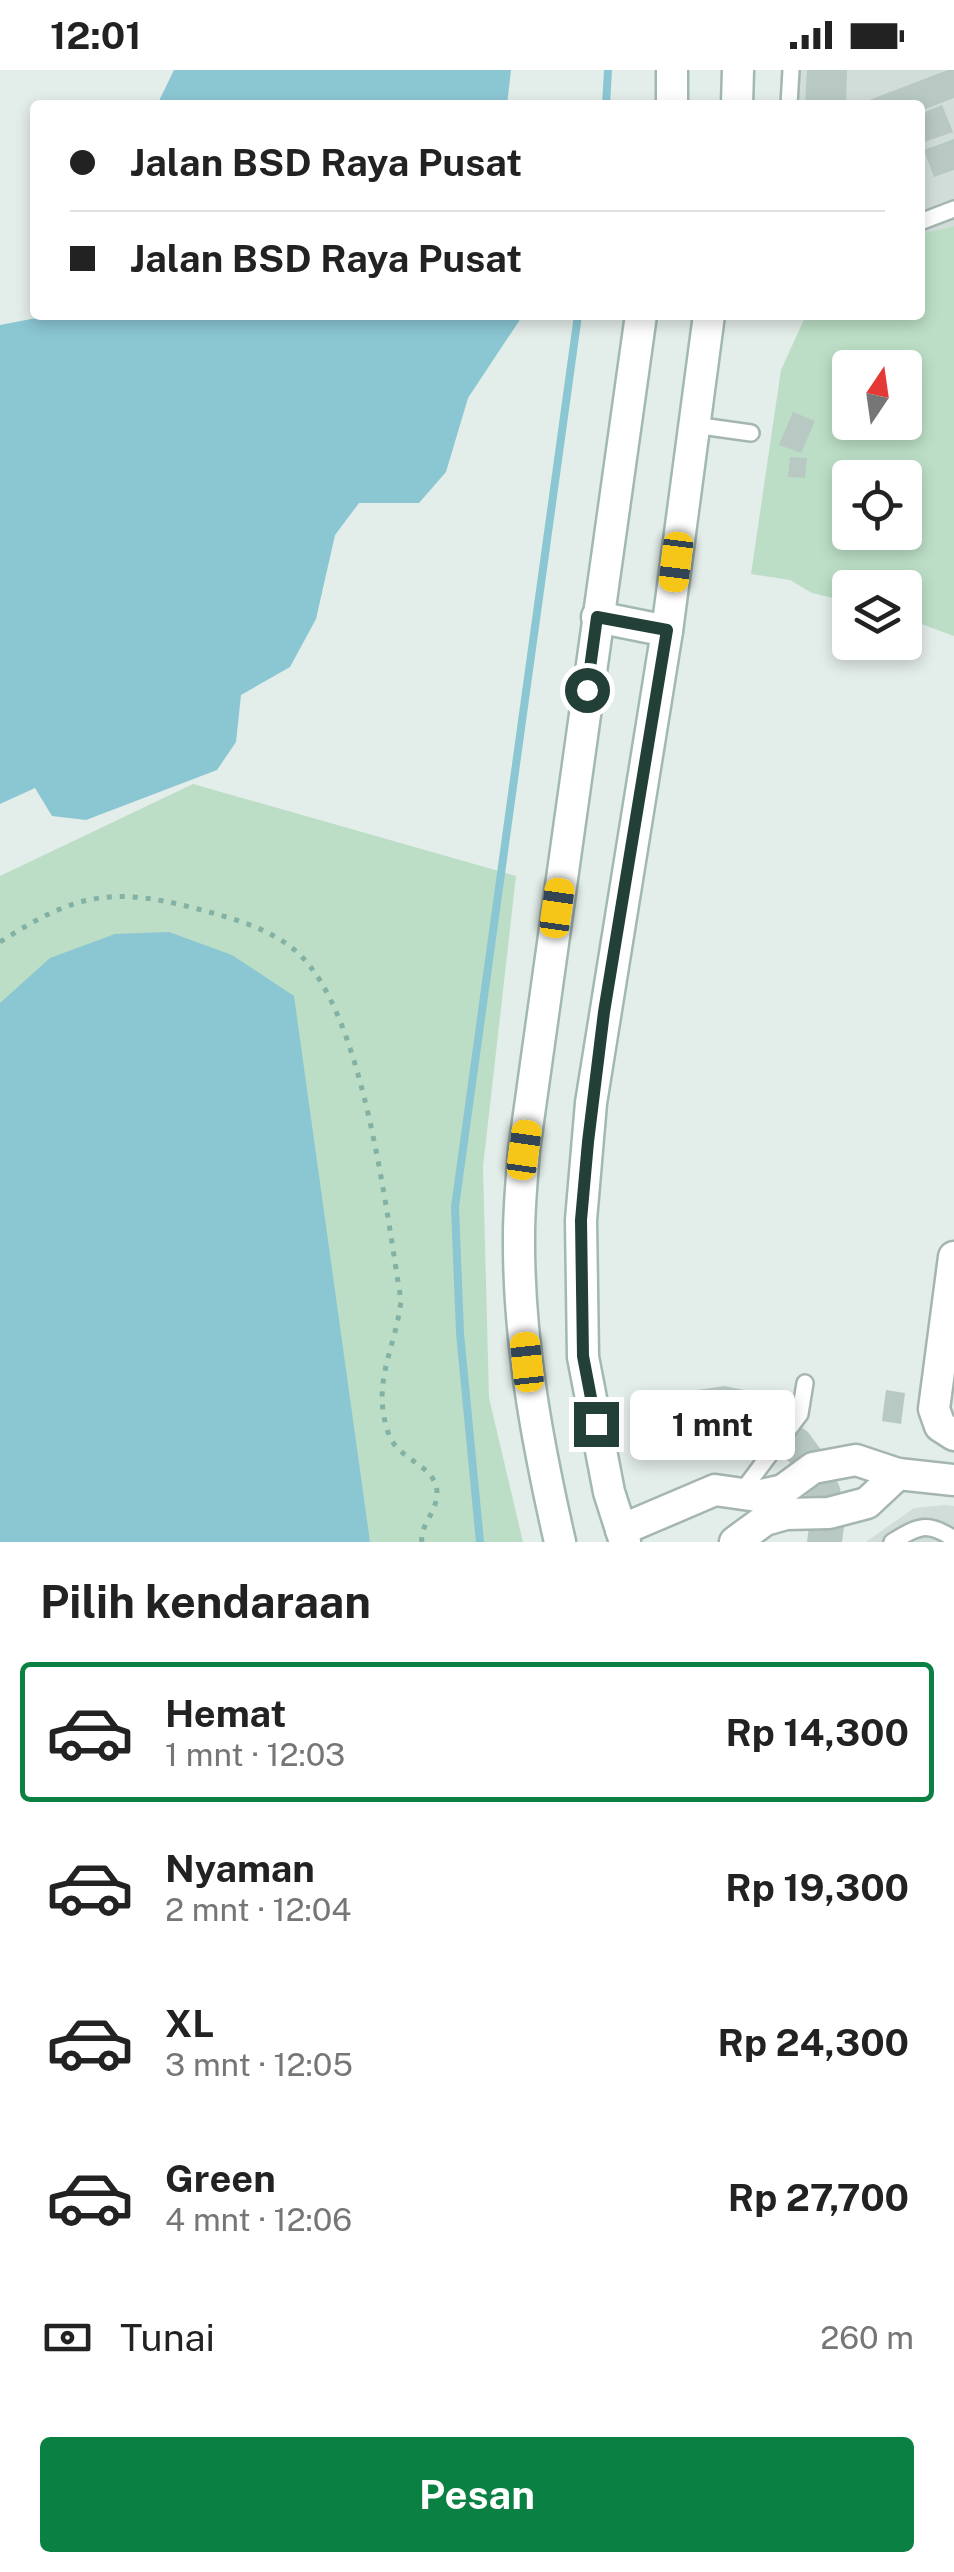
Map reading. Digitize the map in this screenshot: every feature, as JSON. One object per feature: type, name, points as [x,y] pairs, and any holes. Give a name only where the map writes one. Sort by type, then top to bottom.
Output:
[{"type":"main road","points":[[672,70],[672,100]]},
{"type":"main road","points":[[737,100],[738,70]]},
{"type":"main road","points":[[560,1542],[531,1401],[519,1235],[524,1150],[640,320]]},
{"type":"main road","points":[[708,320],[667,630],[602,1030],[581,1220],[583,1356],[609,1492],[623,1536],[715,1490],[786,1514],[829,1513],[867,1502],[898,1474]]},
{"type":"main road","points":[[597,617],[667,630]]},
{"type":"main road","points":[[954,1257],[949,1334],[934,1408],[940,1426],[954,1435]]},
{"type":"main road","points":[[735,1542],[754,1503],[783,1490],[812,1468],[856,1460],[898,1474],[954,1480]]},
{"type":"lane","points":[[789,100],[791,70]]},
{"type":"lane","points":[[925,220],[954,208]]},
{"type":"lane","points":[[694,425],[752,433]]},
{"type":"lane","points":[[754,1503],[800,1414],[805,1383]]},
{"type":"lane","points":[[892,1542],[918,1526],[938,1528],[954,1538]]},
{"type":"path","points":[[0,942],[30,923],[81,901],[120,894],[155,898],[239,920],[270,934],[298,954],[316,976],[334,1004],[345,1032],[377,1153],[401,1300],[382,1374],[384,1402],[389,1434],[398,1451],[431,1474],[437,1489],[435,1506],[420,1534],[422,1542]]},
{"type":"shaded area","points":[[782,70],[954,70],[954,226],[925,233],[925,100],[780,100]]},
{"type":"shaded area","points":[[954,1506],[954,1542],[866,1542],[914,1508]]},
{"type":"green space","points":[[954,226],[954,636],[922,624],[922,570],[832,570],[832,598],[812,593],[790,580],[751,574],[781,370],[804,320],[925,320],[925,233]]},
{"type":"green space","points":[[193,784],[516,876],[483,1167],[489,1398],[523,1542],[0,1542],[0,876]]},
{"type":"water","points":[[174,70],[511,70],[508,100],[159,100]]},
{"type":"water","points":[[30,319],[520,320],[468,398],[446,472],[419,503],[359,503],[335,535],[316,619],[290,667],[241,695],[236,742],[217,770],[86,820],[52,816],[35,788],[0,804],[0,325]]},
{"type":"water","points":[[169,932],[232,955],[294,996],[370,1542],[0,1542],[0,1003],[50,958],[115,934]]},
{"type":"building","points":[[807,70],[847,70],[846,100],[805,100]]},
{"type":"building","points":[[954,70],[954,98],[925,109],[925,100],[869,100]]},
{"type":"building","points":[[942,105],[953,132],[925,142],[925,112]]},
{"type":"building","points":[[954,139],[954,170],[934,177],[925,150]]},
{"type":"building","points":[[793,412],[815,421],[801,453],[779,445]]},
{"type":"building","points":[[790,457],[807,458],[805,478],[788,477]]},
{"type":"building","points":[[724,1386],[755,1392],[752,1400],[781,1413],[808,1432],[827,1458],[840,1488],[845,1519],[842,1542],[807,1542],[810,1518],[805,1490],[792,1465],[772,1445],[748,1431],[720,1425],[692,1428],[687,1401],[698,1399],[697,1390]]},
{"type":"building","points":[[886,1390],[905,1393],[901,1424],[882,1421]]},
{"type":"waterway","points":[[606,100],[608,70]]},
{"type":"waterway","points":[[480,1542],[460,1333],[455,1207],[577,320]]},
{"type":"route","points":[[587,690],[597,617],[667,630],[591,1103],[581,1220],[583,1356],[596,1424]]}]
